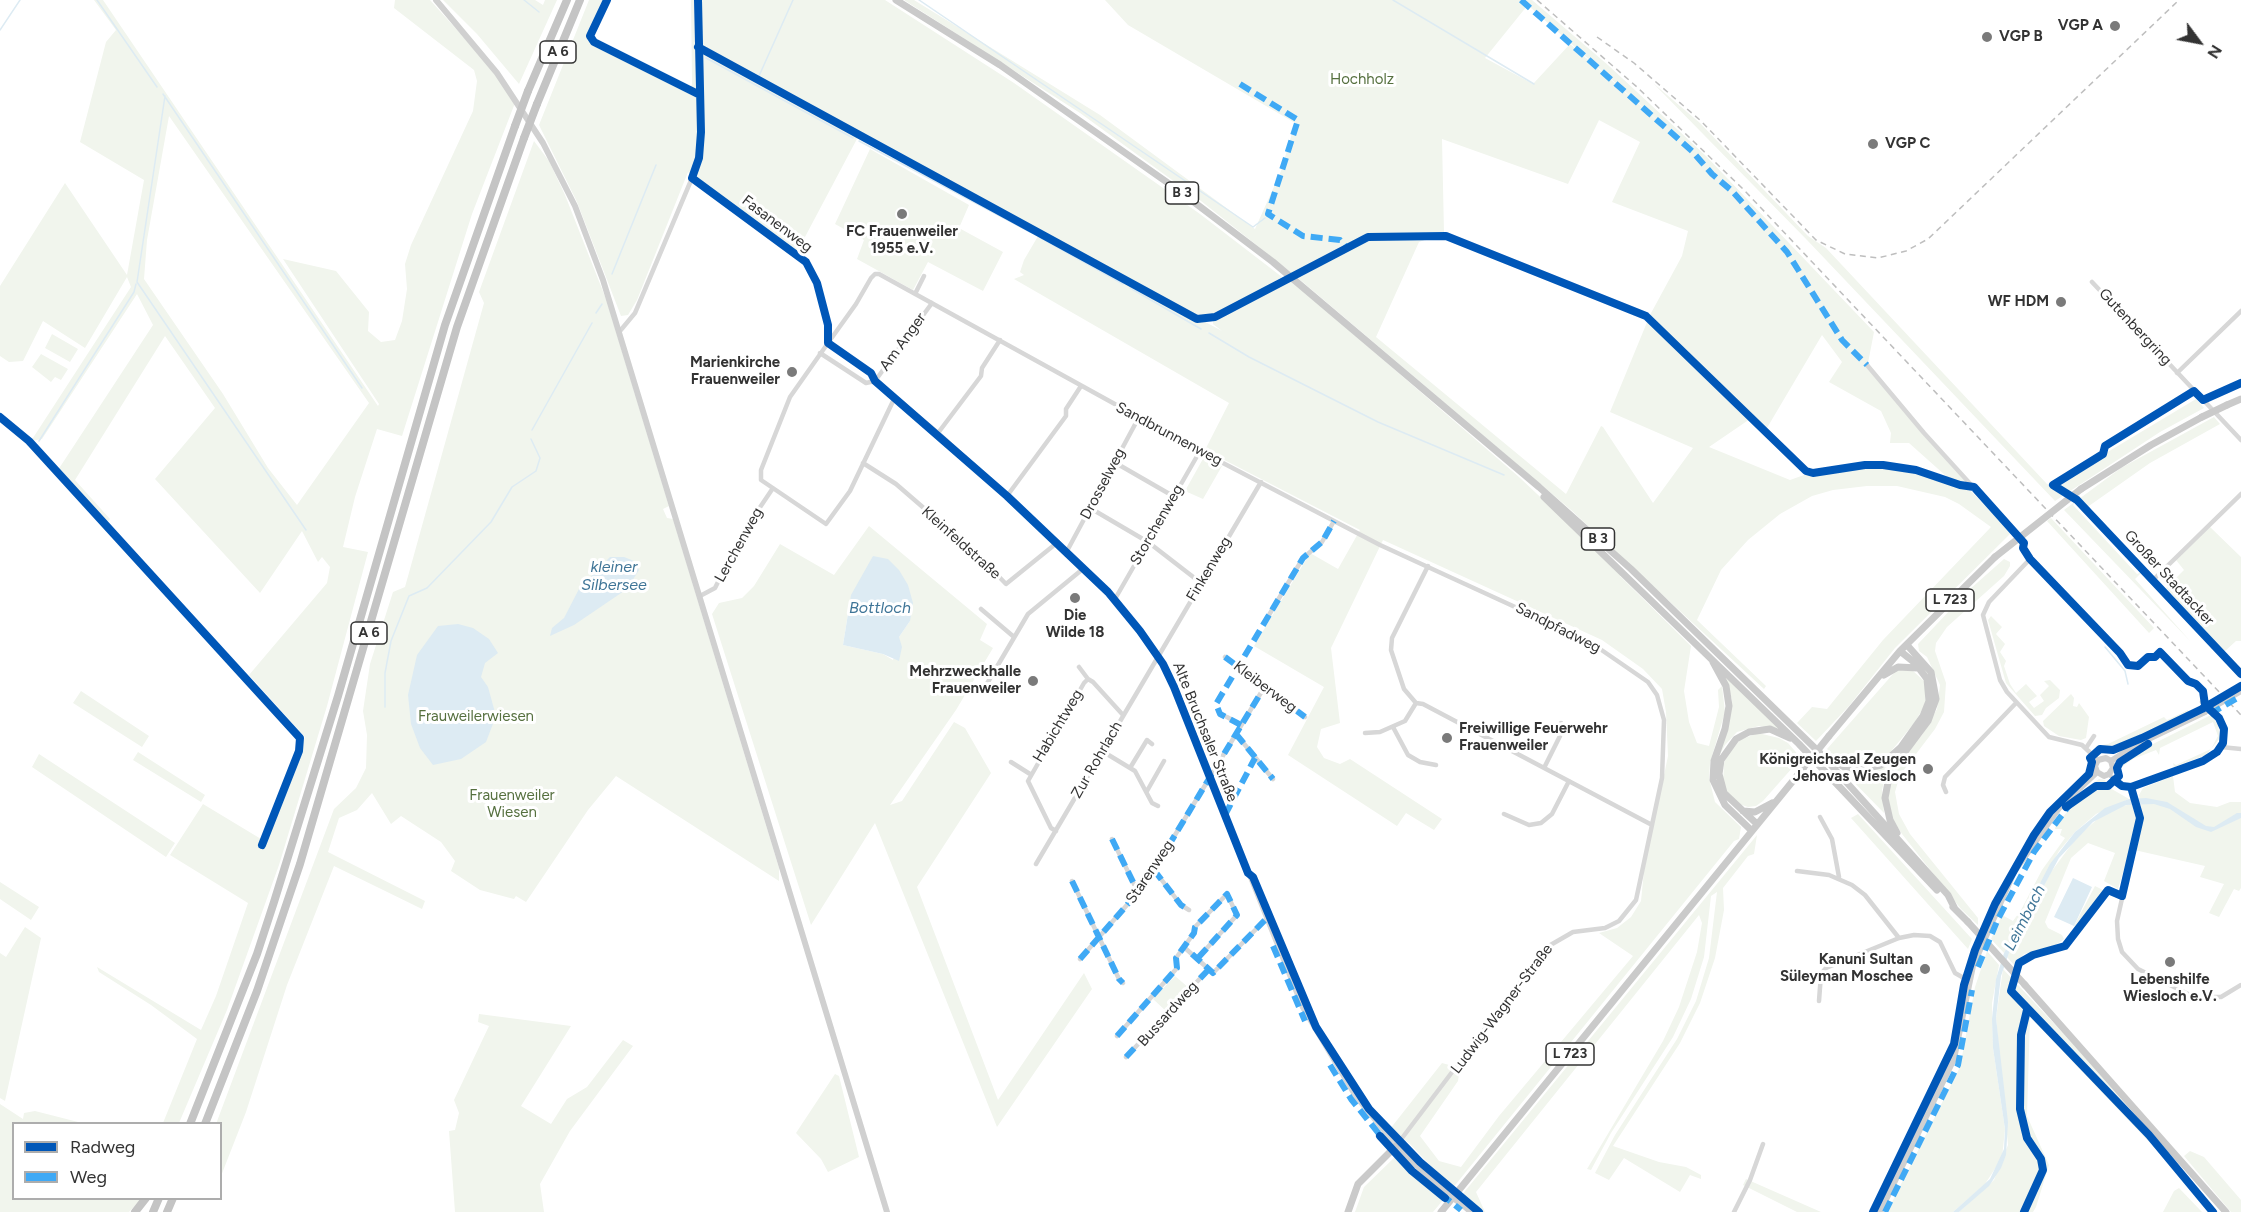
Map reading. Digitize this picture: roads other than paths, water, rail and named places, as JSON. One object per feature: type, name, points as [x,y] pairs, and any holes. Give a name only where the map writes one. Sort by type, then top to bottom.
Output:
[{"type":"highway","name":"A 6","points":[[191,1122],[257,954],[281,881],[338,696],[445,324],[528,91],[567,0]]},
{"type":"highway","name":"A 6","points":[[206,1122],[257,991],[300,864],[457,327],[524,138],[580,0]]},
{"type":"highway","points":[[135,1212],[144,1200]]},
{"type":"main road","points":[[435,0],[497,73],[543,143],[575,206],[620,331],[887,1212]]},
{"type":"main road","name":"B 3","points":[[896,0],[1044,95],[1178,190],[1281,269],[1449,411],[1631,569],[1821,754],[1897,837],[1947,895],[1955,909]]},
{"type":"main road","name":"L 723","points":[[1441,1212],[1900,651],[1995,558],[2081,489],[2127,459],[2202,417],[2241,399]]},
{"type":"main road","name":"B 3","points":[[1449,411],[1703,648],[1799,744],[1968,922],[2226,1212]]},
{"type":"main road","points":[[1897,837],[1887,810],[1885,788],[1890,772],[1933,714],[1936,699],[1931,672],[1907,645]]},
{"type":"main road","points":[[1703,648],[1721,674],[1728,696],[1728,717],[1714,760],[1714,787],[1725,806],[1752,831]]},
{"type":"main road","points":[[1821,754],[1848,769],[1870,769],[1889,758],[1918,724],[1926,710],[1929,686],[1920,668],[1900,651]]},
{"type":"main road","points":[[1877,679],[1898,666],[1920,668]]},
{"type":"main road","points":[[2111,761],[2136,745],[2205,712],[2241,691]]},
{"type":"main road","points":[[1757,824],[1724,793],[1719,774],[1721,760],[1732,744],[1749,732],[1770,729],[1799,744]]},
{"type":"main road","points":[[2106,758],[2111,761],[2113,768],[2109,774],[2101,775],[2097,772],[2095,766],[2098,760],[2106,758]]},
{"type":"main road","points":[[1880,1212],[1954,1059],[1969,981],[1980,947],[2014,872],[2058,808],[2097,772]]},
{"type":"main road","points":[[1739,809],[1755,812],[1776,800]]},
{"type":"main road","points":[[1348,1212],[1358,1184],[1396,1146],[1444,1191],[1472,1212]]},
{"type":"street","name":"Fasanenweg","points":[[620,331],[635,313],[692,178],[806,262],[817,283],[828,325],[828,343]]},
{"type":"street","name":"Sandbrunnenweg","points":[[828,343],[875,274],[1000,340],[1200,451],[1428,566]]},
{"type":"street","points":[[915,294],[924,276]]},
{"type":"street","name":"Gutenbergring","points":[[2092,282],[2241,440]]},
{"type":"street","name":"Am Anger","points":[[875,381],[932,303]]},
{"type":"street","name":"Gutenbergring","points":[[2177,373],[2241,311]]},
{"type":"street","points":[[938,433],[981,376],[982,368],[1000,340]]},
{"type":"street","points":[[820,354],[866,383],[875,381],[872,372],[828,343],[820,354],[790,397],[761,470],[761,480],[826,524],[844,501],[895,397]]},
{"type":"street","points":[[1867,365],[1924,433],[2024,543],[2023,548],[2030,559],[2120,653],[2128,665],[2138,666],[2148,657],[2155,657]]},
{"type":"street","name":"Alte Bruchsaler Straße","points":[[875,381],[938,433],[1058,542],[1115,599],[1158,656],[1174,687],[1266,919],[1314,1030],[1355,1096],[1396,1146]]},
{"type":"street","points":[[1007,496],[1066,416],[1066,409],[1081,386]]},
{"type":"street","points":[[0,417],[29,441]]},
{"type":"street","name":"Drosselweg","points":[[1067,551],[1138,417]]},
{"type":"street","name":"Storchenweg","points":[[1115,599],[1200,451]]},
{"type":"street","points":[[1114,462],[1173,496]]},
{"type":"street","name":"Kleinfeldstraße","points":[[863,463],[896,484],[977,554],[1006,584],[1058,542]]},
{"type":"street","name":"Finkenweg","points":[[1158,656],[1261,482]]},
{"type":"street","name":"Lerchenweg","points":[[700,596],[715,588],[742,534],[773,488]]},
{"type":"street","name":"Großer Stadtacker","points":[[2153,580],[2241,494]]},
{"type":"street","name":"Großer Stadtacker","points":[[2077,500],[2241,674]]},
{"type":"street","points":[[1090,508],[1148,542],[1201,583]]},
{"type":"street","points":[[1269,615],[1303,558],[1322,542],[1335,521]]},
{"type":"street","points":[[2030,559],[1989,602],[1983,615],[2001,684],[2049,737],[2076,743],[2086,748],[2098,760]]},
{"type":"street","points":[[1428,566],[1392,638],[1391,650],[1404,689],[1416,703],[1423,704],[1653,825]]},
{"type":"street","name":"Sandpfadweg","points":[[1428,566],[1587,640],[1648,682],[1657,696],[1664,720],[1665,743],[1653,825]]},
{"type":"street","points":[[985,687],[1032,610],[1084,568]]},
{"type":"street","points":[[981,609],[1014,637]]},
{"type":"street","name":"Zur Rohrlach","points":[[1036,864],[1158,656]]},
{"type":"street","name":"Kleiberweg","points":[[1225,657],[1305,717]]},
{"type":"street","name":"Habichtweg","points":[[1078,667],[1123,715]]},
{"type":"street","name":"Habichtweg","points":[[1056,831],[1051,828],[1028,781],[1030,774],[1088,679]]},
{"type":"street","name":"Starenweg","points":[[1080,959],[1140,891],[1265,686]]},
{"type":"street","points":[[2132,790],[2209,759],[2221,747],[2225,738],[2223,726],[2202,702]]},
{"type":"street","points":[[1365,734],[1393,727],[1405,721],[1416,703]]},
{"type":"street","points":[[1946,792],[1942,785],[1945,777],[2016,703]]},
{"type":"street","points":[[1227,717],[1241,725]]},
{"type":"street","points":[[1544,768],[1560,736],[1561,723]]},
{"type":"street","points":[[1393,727],[1408,754],[1420,762],[1436,765]]},
{"type":"street","points":[[1236,735],[1273,779]]},
{"type":"street","points":[[2086,748],[2094,736]]},
{"type":"street","points":[[1130,768],[1147,740],[1152,744]]},
{"type":"street","points":[[2221,747],[2241,749]]},
{"type":"street","points":[[1102,751],[1140,776],[1152,803],[1158,806]]},
{"type":"street","points":[[1147,790],[1164,761]]},
{"type":"street","name":"Habichtweg","points":[[1011,762],[1030,774]]},
{"type":"street","points":[[2109,774],[2117,783],[2132,790],[2139,808],[2140,819],[2117,921],[2118,939],[2122,952],[2138,969],[2194,997],[2221,997],[2241,985]]},
{"type":"street","points":[[1504,814],[1529,825],[1541,823],[1552,814],[1569,781]]},
{"type":"street","points":[[1820,817],[1832,839],[1839,877]]},
{"type":"street","name":"Ludwig-Wagner-Straße","points":[[1396,1146],[1547,946],[1573,932],[1605,928],[1619,921],[1631,909],[1636,900],[1653,825]]},
{"type":"street","points":[[1112,839],[1135,886],[1140,891]]},
{"type":"street","points":[[1154,870],[1181,905],[1189,909]]},
{"type":"street","points":[[1797,871],[1839,877],[1865,895],[1899,938]]},
{"type":"street","points":[[1072,881],[1099,939],[1124,982]]},
{"type":"street","points":[[1117,1036],[1177,968],[1176,958],[1185,948],[1196,927],[1227,894],[1237,915],[1197,959]]},
{"type":"street","name":"Bussardweg","points":[[1126,1057],[1209,969],[1213,973],[1266,919]]},
{"type":"street","points":[[1819,1001],[1821,974],[1826,968],[1899,938],[1918,934],[1935,938],[1944,948],[1954,974],[1969,981]]},
{"type":"street","points":[[1185,948],[1209,969]]},
{"type":"street","points":[[1734,1212],[1750,1180],[1763,1144]]},
{"type":"water","name":"Bottloch","points":[[873,556],[888,559],[899,570],[908,585],[913,603],[910,621],[899,637],[902,647],[899,661],[883,654],[843,645],[851,595]]},
{"type":"water","name":"kleiner Silbersee","points":[[610,557],[624,557],[634,561],[639,570],[627,589],[574,625],[550,636],[552,628],[564,618],[579,589]]},
{"type":"water","points":[[458,624],[473,628],[489,639],[498,653],[485,663],[481,677],[488,687],[496,716],[486,742],[461,759],[433,765],[420,748],[411,724],[408,695],[417,655],[438,626]]},
{"type":"water","name":"Leimbach","points":[[2146,798],[2167,802],[2206,826],[2214,827],[2237,813],[2241,813],[2241,818],[2211,832],[2196,827],[2170,809],[2154,804],[2126,805],[2093,822],[2059,858],[2011,947],[2001,976],[1996,1018],[2008,1122],[2006,1155],[2001,1168],[1989,1186],[1959,1212],[1953,1212],[1990,1179],[2004,1149],[2005,1129],[1993,1048],[1992,1019],[1996,979],[2004,953],[2050,864],[2075,832],[2105,808],[2129,799]]},
{"type":"water","points":[[2073,878],[2092,887],[2074,926],[2054,917]]},
{"type":"waterway","points":[[0,30],[20,0]]},
{"type":"waterway","points":[[97,0],[157,87]]},
{"type":"waterway","points":[[524,0],[539,12]]},
{"type":"waterway","points":[[759,76],[793,0]]},
{"type":"waterway","points":[[919,0],[1253,227],[1265,218]]},
{"type":"waterway","points":[[1393,0],[1534,84]]},
{"type":"waterway","points":[[706,58],[853,138]]},
{"type":"waterway","points":[[163,94],[362,388]]},
{"type":"waterway","points":[[165,96],[137,282],[306,530]]},
{"type":"waterway","points":[[859,141],[1030,232]]},
{"type":"waterway","points":[[612,274],[656,165]]},
{"type":"waterway","points":[[1039,237],[1123,284]]},
{"type":"waterway","points":[[39,441],[134,292],[136,284]]},
{"type":"waterway","points":[[1130,288],[1201,329]]},
{"type":"waterway","points":[[596,313],[602,304]]},
{"type":"waterway","points":[[532,430],[592,323]]},
{"type":"waterway","points":[[1209,333],[1249,357],[1378,422],[1504,475]]},
{"type":"waterway","points":[[385,707],[385,673],[391,641],[409,596],[427,588],[491,522],[512,487],[536,471],[540,458],[531,439]]},
{"type":"waterway","points":[[2105,647],[2125,671],[2128,684]]},
{"type":"railway","points":[[1537,0],[1637,87],[1744,190],[2241,715]]},
{"type":"railway","points":[[1597,37],[1634,63],[1701,121],[1816,240],[1845,254],[1878,258],[1906,251],[1928,239],[2179,0]]},
{"type":"place","name":"VGP A","points":[[2115,26]]},
{"type":"place","name":"VGP B","points":[[1987,37]]},
{"type":"place","name":"VGP C","points":[[1873,144]]},
{"type":"place","name":"FC Frauenweiler 1955 e.V.","points":[[902,214]]},
{"type":"place","name":"WF HDM","points":[[2061,302]]},
{"type":"place","name":"Marienkirche Frauenweiler","points":[[792,372]]},
{"type":"place","name":"Die Wilde 18","points":[[1075,598]]},
{"type":"place","name":"Mehrzweckhalle Frauenweiler","points":[[1033,681]]},
{"type":"place","name":"Freiwillige Feuerwehr Frauenweiler","points":[[1447,738]]},
{"type":"place","name":"Königreichsaal Zeugen Jehovas Wiesloch","points":[[1928,769]]},
{"type":"place","name":"Lebenshilfe Wiesloch e.V.","points":[[2170,962]]},
{"type":"place","name":"Kanuni Sultan Süleyman Moschee","points":[[1925,969]]},
{"type":"park label","name":"Hochholz","points":[[1362,80]]},
{"type":"park label","name":"Frauweilerwiesen","points":[[476,717]]},
{"type":"park label","name":"Frauenweiler Wiesen","points":[[512,804]]}]
